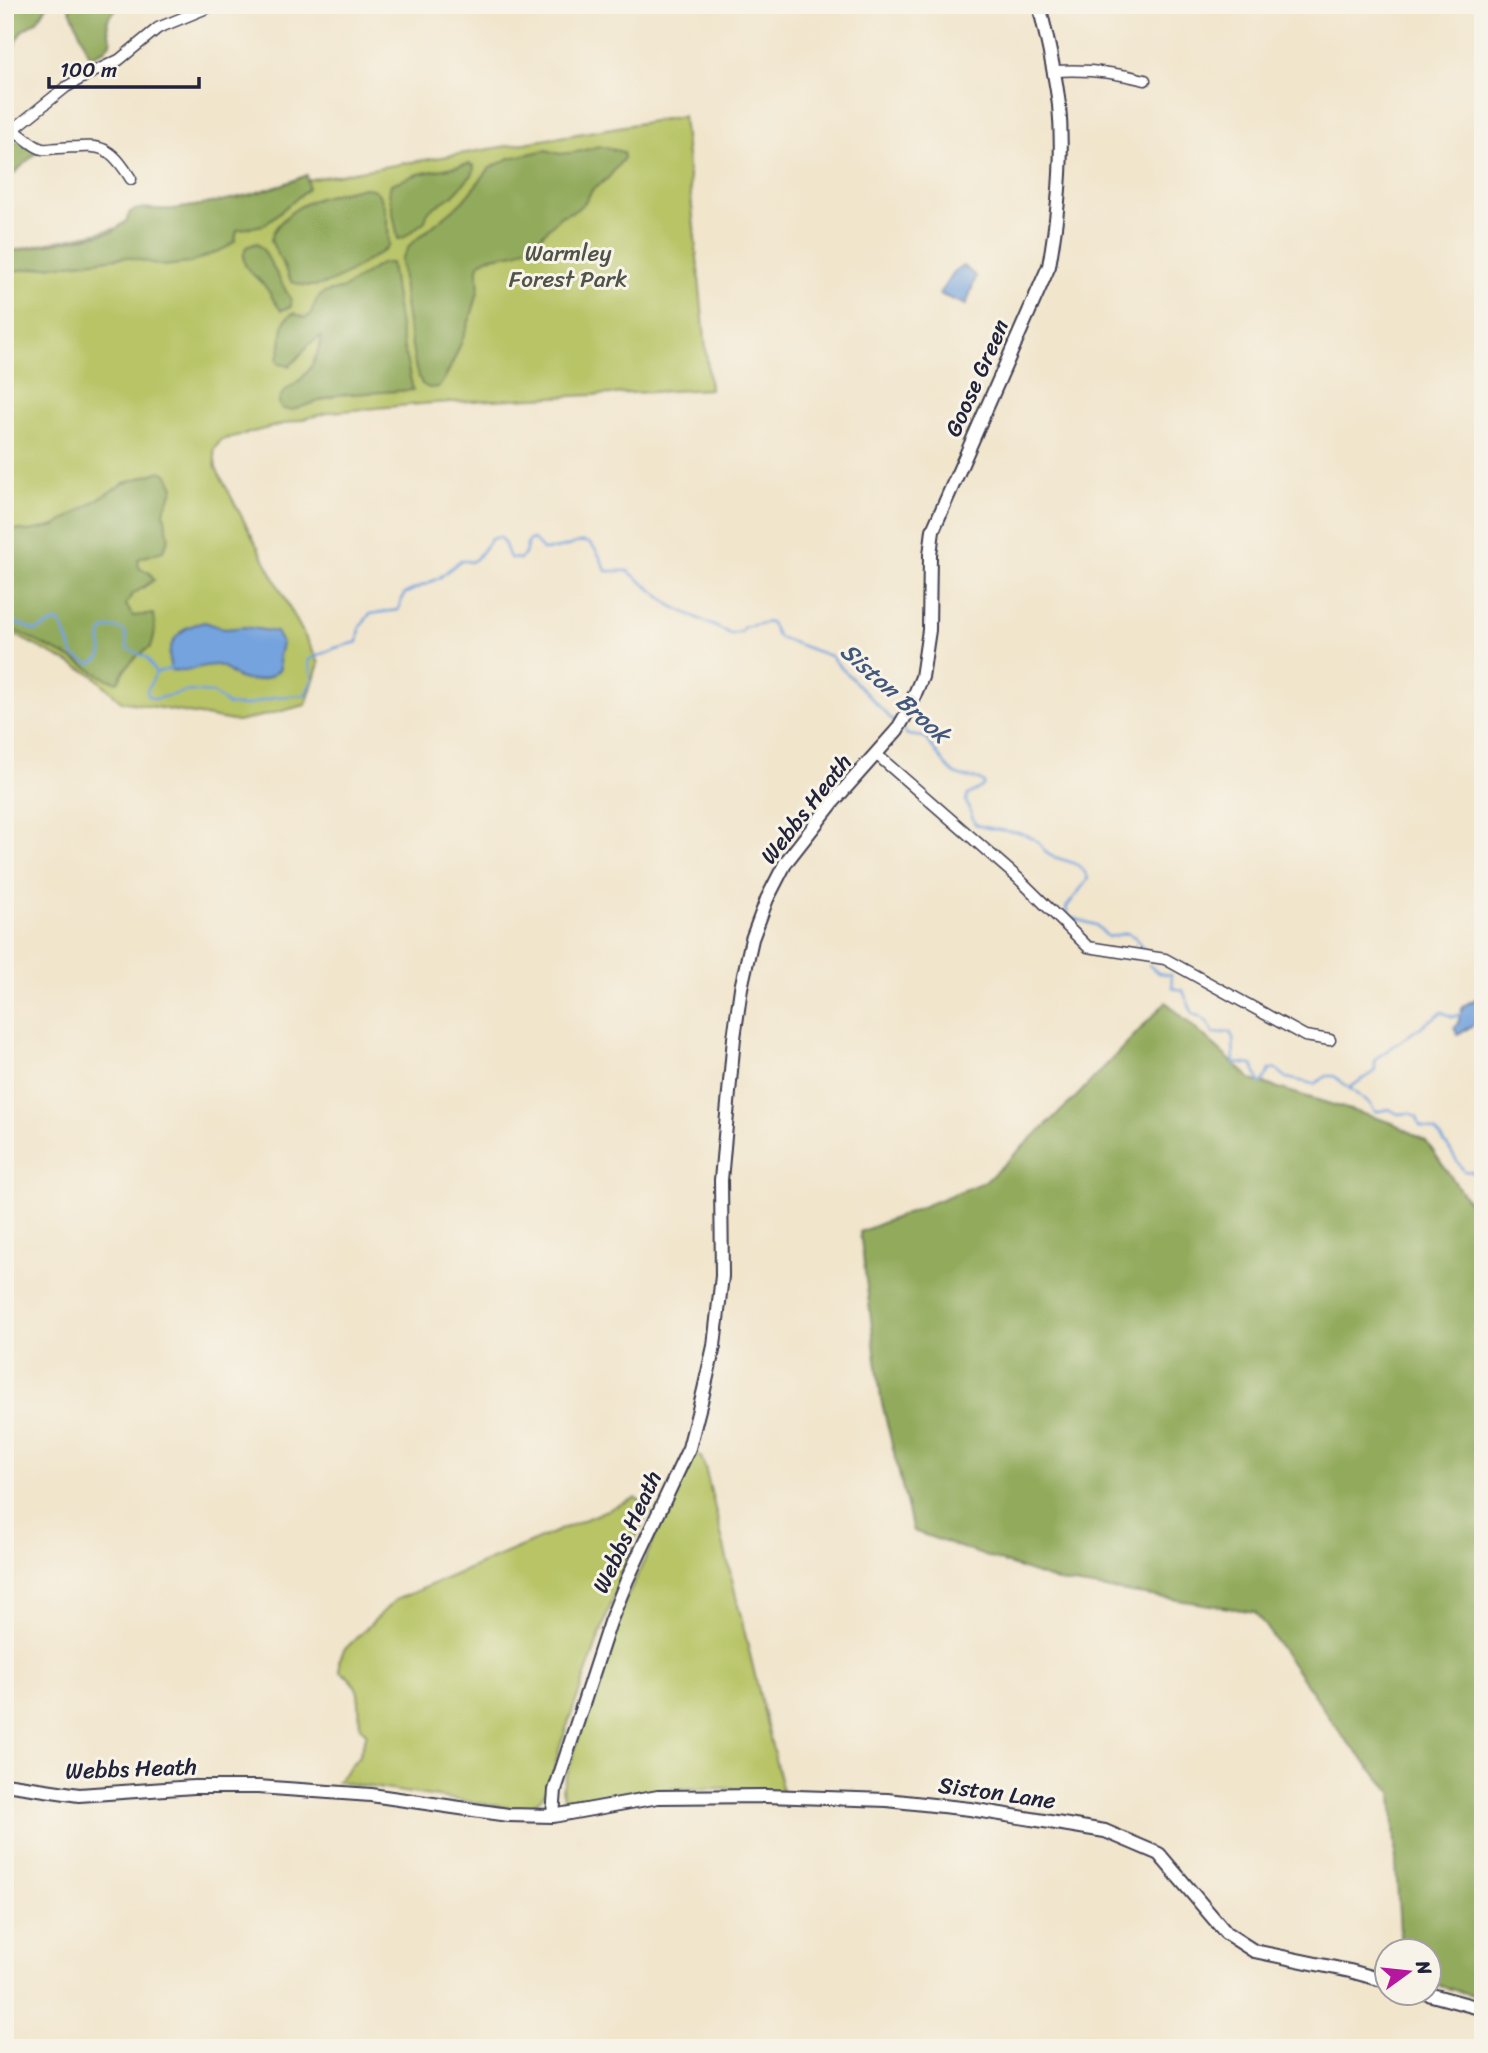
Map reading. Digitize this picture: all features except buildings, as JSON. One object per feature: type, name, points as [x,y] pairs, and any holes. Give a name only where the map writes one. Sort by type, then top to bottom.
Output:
[{"type":"street","points":[[131,179],[112,152],[101,147],[43,149],[13,130],[66,87],[119,60],[158,28],[214,5]]},
{"type":"street","name":"Goose Green","points":[[876,754],[897,730],[922,677],[929,630],[933,530],[1049,266],[1055,233],[1060,156],[1059,108],[1054,71],[1039,5]]},
{"type":"street","points":[[1054,71],[1079,69],[1145,80]]},
{"type":"street","points":[[876,754],[1018,878],[1088,947],[1165,959],[1305,1036],[1330,1040]]},
{"type":"street","name":"Webbs Heath","points":[[5,1784],[79,1795],[194,1787],[258,1787],[371,1794],[508,1815],[552,1816],[555,1790],[610,1622],[689,1448],[704,1394],[722,1276],[721,1180],[732,1051],[741,988],[752,939],[767,899],[786,862],[833,802],[876,754]]},
{"type":"street","name":"Siston Lane","points":[[552,1816],[659,1797],[820,1798],[887,1800],[970,1809],[1105,1831],[1159,1854],[1226,1933],[1254,1951],[1372,1978]]},
{"type":"street","points":[[1442,1997],[1483,2009]]},
{"type":"green space","points":[[7,5],[48,5],[37,21],[22,31],[5,63]]},
{"type":"green space","points":[[68,5],[123,5],[108,20],[111,41],[105,50],[90,57]]},
{"type":"green space","name":"Warmley Forest Park","points":[[683,116],[710,389],[433,403],[331,412],[221,440],[214,450],[216,468],[319,663],[306,705],[238,722],[121,701],[93,675],[5,630],[5,246],[12,251],[224,205],[312,179]]},
{"type":"green space","points":[[16,141],[39,150],[5,182],[5,150]]},
{"type":"green space","points":[[599,146],[623,152],[624,158],[608,178],[592,190],[586,201],[576,210],[561,216],[534,243],[516,253],[487,258],[479,264],[475,301],[450,367],[439,387],[429,388],[422,384],[416,370],[406,311],[401,259],[411,244],[462,202],[490,168],[510,158],[546,150],[560,154]]},
{"type":"green space","points":[[469,164],[474,166],[473,174],[452,196],[428,211],[425,221],[398,239],[389,192],[391,184],[418,174]]},
{"type":"green space","points":[[307,175],[308,189],[264,225],[237,230],[235,241],[226,248],[190,263],[164,266],[127,257],[5,272],[5,244],[13,251],[112,232],[135,210],[173,209],[224,200],[275,187]]},
{"type":"green space","points":[[360,188],[372,189],[379,195],[386,216],[389,245],[329,283],[310,286],[291,281],[271,241],[276,228],[302,205]]},
{"type":"green space","points":[[257,243],[291,300],[291,307],[281,310],[266,287],[246,266],[246,247]]},
{"type":"green space","points":[[382,263],[391,263],[401,335],[413,390],[338,395],[292,410],[283,409],[279,405],[281,395],[310,368],[322,337],[312,342],[289,366],[279,364],[277,359],[283,327],[288,317],[294,313],[305,318],[310,315],[317,299],[324,293],[344,288]]},
{"type":"green space","points":[[161,471],[168,475],[174,488],[164,514],[169,538],[163,551],[138,559],[139,568],[150,573],[154,580],[132,595],[126,605],[133,616],[153,614],[153,639],[151,647],[132,662],[118,682],[101,676],[5,625],[5,528],[29,531],[55,526],[124,483]]},
{"type":"green space","points":[[1166,1002],[1252,1080],[1393,1123],[1426,1141],[1482,1221],[1483,1998],[1442,1987],[1442,1938],[1400,1938],[1392,1792],[1344,1738],[1255,1612],[1060,1582],[913,1531],[881,1399],[860,1232],[986,1181],[1076,1097]]},
{"type":"green space","points":[[694,1455],[701,1457],[705,1467],[783,1792],[721,1788],[669,1789],[570,1804],[565,1801],[562,1789],[621,1610]]},
{"type":"green space","points":[[635,1498],[652,1506],[634,1540],[561,1743],[550,1785],[541,1798],[530,1807],[518,1809],[337,1782],[358,1757],[367,1734],[360,1727],[356,1688],[348,1677],[340,1672],[339,1661],[344,1650],[395,1600]]},
{"type":"water","points":[[963,266],[976,276],[966,305],[939,294],[954,272]]},
{"type":"water","points":[[205,622],[224,629],[245,627],[276,632],[282,643],[280,669],[267,678],[250,681],[236,677],[219,665],[171,670],[170,652],[176,638],[188,628]]},
{"type":"water","points":[[1483,995],[1483,1018],[1458,1035],[1454,1028],[1463,1006]]},
{"type":"waterway","name":"Siston Brook","points":[[156,673],[147,691],[148,696],[155,699],[189,691],[213,693],[228,705],[244,706],[275,697],[305,695],[313,679],[308,660],[335,648],[358,642],[360,627],[370,614],[398,610],[404,594],[439,578],[461,560],[471,562],[476,559],[491,539],[500,537],[510,558],[520,559],[525,554],[528,541],[533,539],[543,550],[588,542],[606,571],[628,571],[672,606],[731,634],[741,632],[744,627],[769,622],[778,637],[830,656],[896,724]]},
{"type":"waterway","name":"Siston Brook","points":[[5,618],[36,631],[57,621],[62,626],[74,656],[90,664],[101,655],[103,632],[109,628],[120,629],[126,633],[127,648],[147,658],[156,673],[171,668]]},
{"type":"waterway","name":"Siston Brook","points":[[901,728],[908,735],[924,737],[953,773],[984,783],[968,795],[966,801],[975,824],[1028,836],[1037,841],[1051,856],[1082,869],[1088,879],[1066,908],[1069,917],[1096,925],[1108,937],[1127,933],[1135,937],[1143,949]]},
{"type":"waterway","name":"Siston Brook","points":[[1149,965],[1158,973],[1171,975],[1173,988],[1183,991],[1193,1014],[1206,1021],[1213,1034],[1230,1032],[1233,1038],[1234,1063],[1253,1065],[1260,1083],[1270,1070],[1276,1069],[1287,1078],[1314,1084],[1327,1076],[1334,1076],[1371,1105],[1375,1112],[1389,1109],[1398,1114],[1410,1113],[1417,1117],[1420,1126],[1439,1135],[1464,1171],[1473,1172],[1483,1180]]},
{"type":"waterway","points":[[1349,1088],[1375,1071],[1375,1059],[1442,1012],[1453,1017],[1461,1014]]}]
